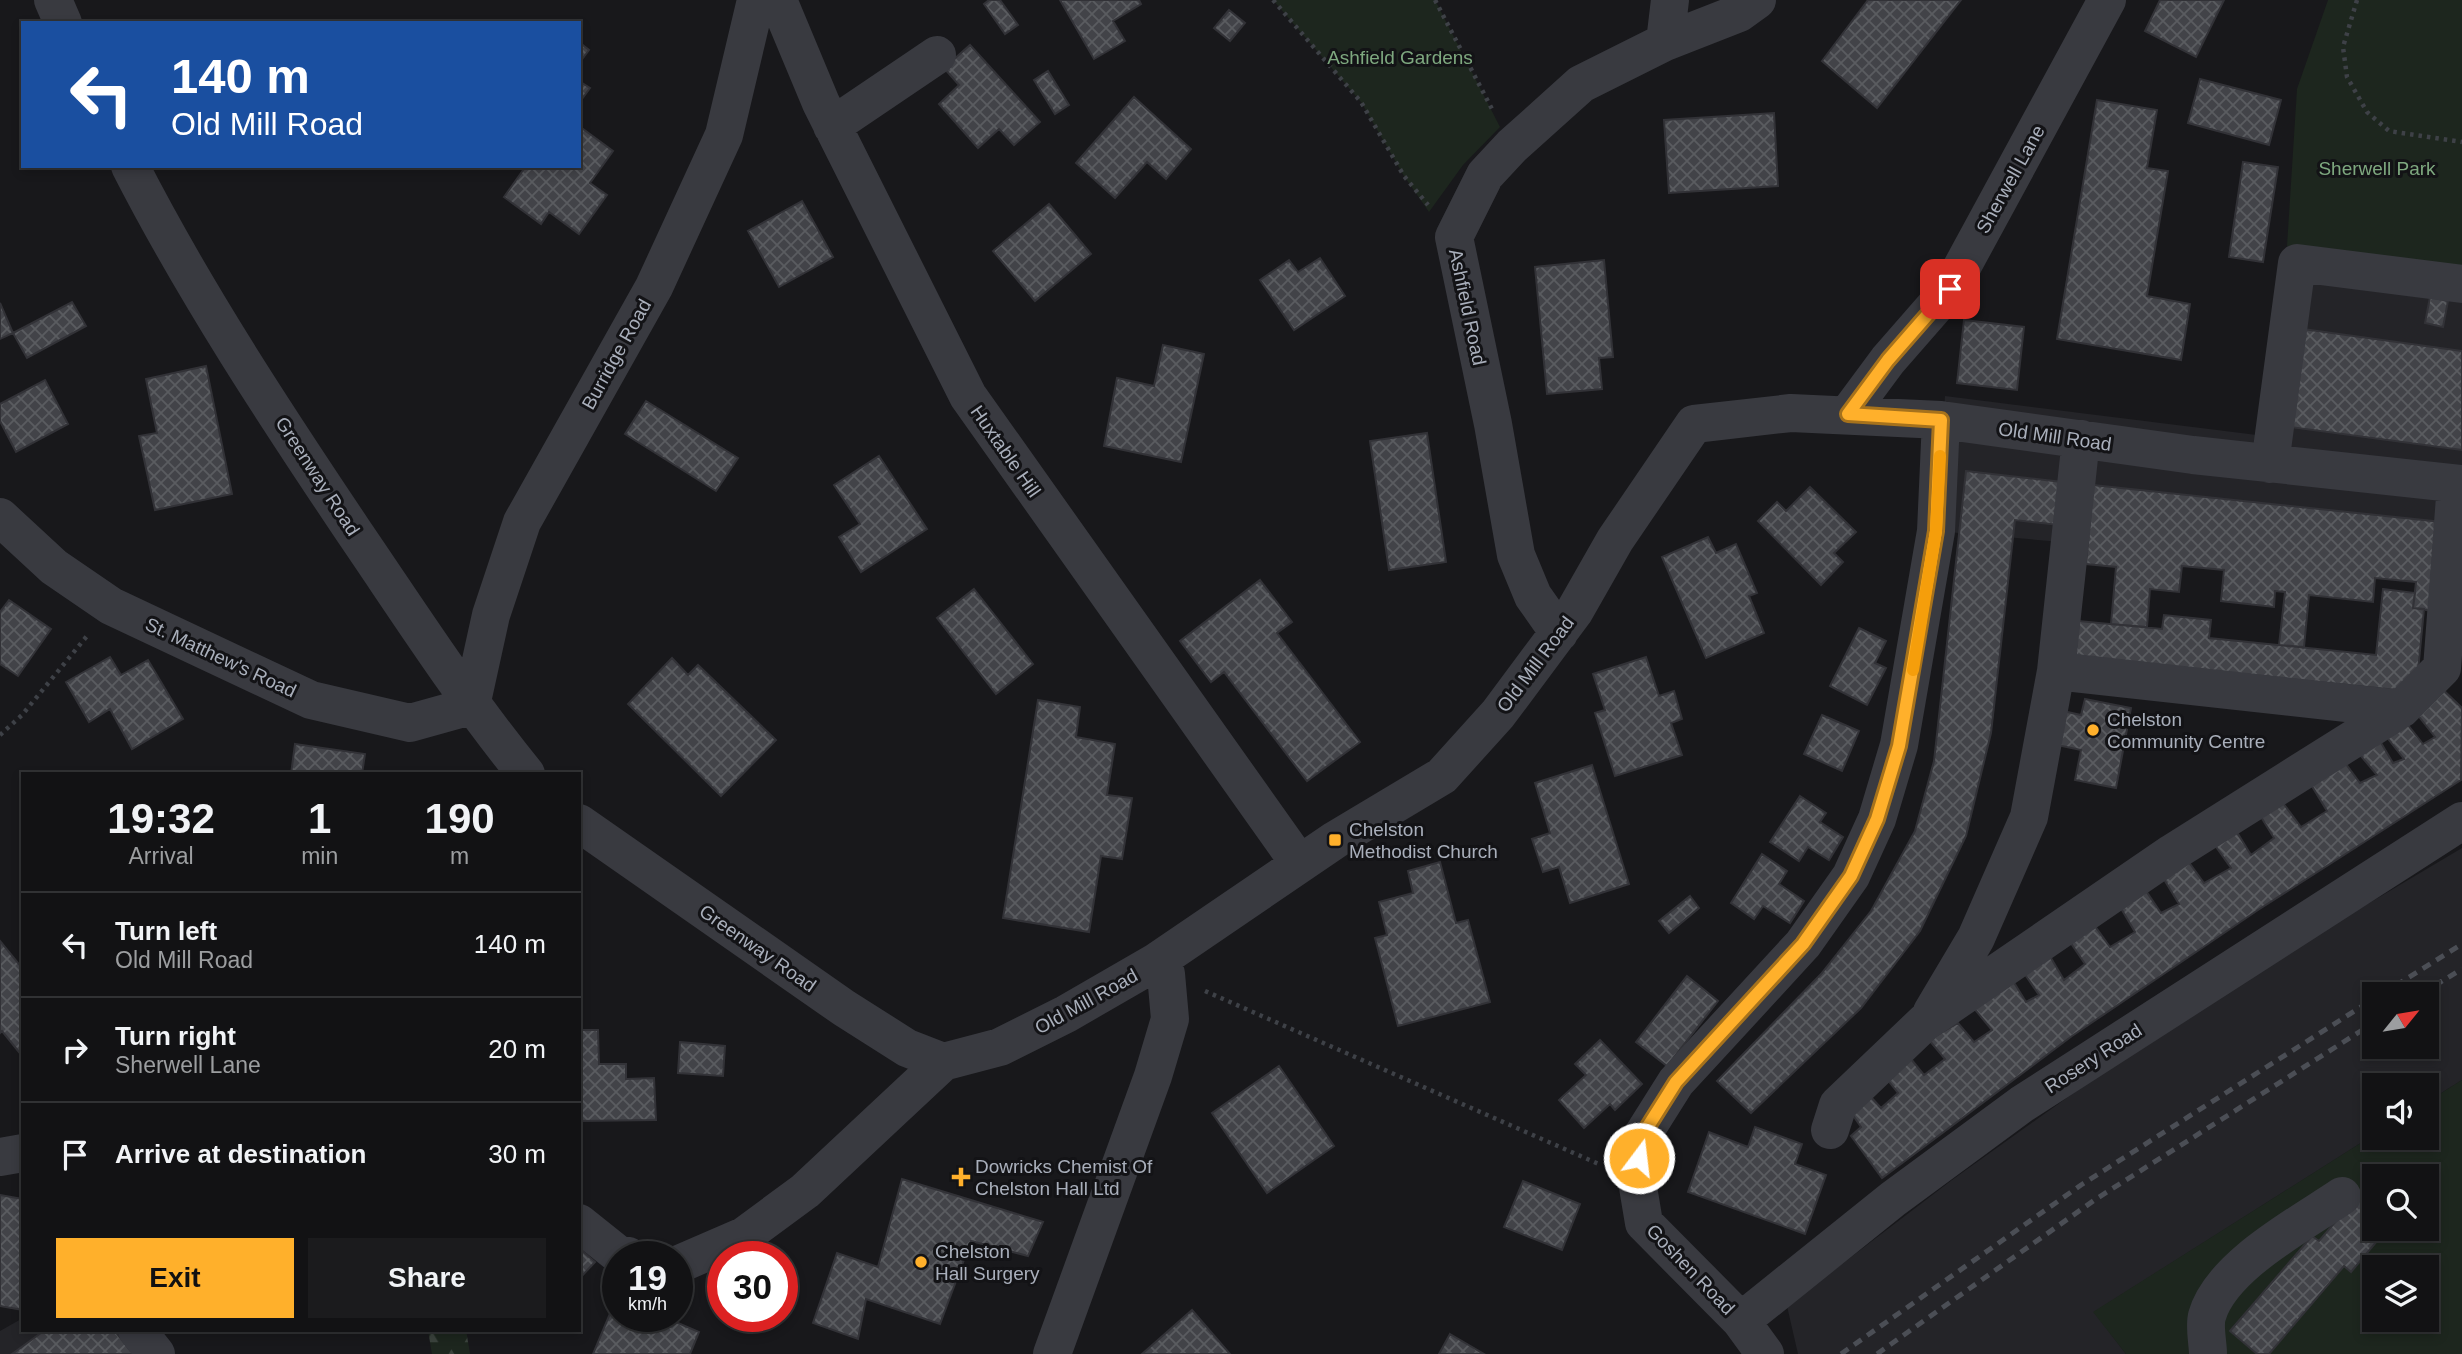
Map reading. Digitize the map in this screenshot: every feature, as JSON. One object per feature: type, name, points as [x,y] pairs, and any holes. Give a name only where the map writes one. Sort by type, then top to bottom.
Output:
[{"type":"street","points":[[53,0],[62,21]]},
{"type":"street","name":"Burridge Road","points":[[471,706],[491,615],[522,522],[654,287],[724,135],[756,0]]},
{"type":"street","name":"Huxtable Hill","points":[[778,0],[832,126],[968,396],[1299,863]]},
{"type":"street","points":[[1664,43],[1670,0]]},
{"type":"street","name":"Ashfield Road","points":[[1559,633],[1534,596],[1516,555],[1493,424],[1454,237],[1485,175],[1512,146],[1581,84],[1664,43],[1739,13],[1757,0]]},
{"type":"street","name":"Sherwell Lane","points":[[1848,414],[1888,360],[1950,289],[2107,0]]},
{"type":"street","points":[[832,126],[937,55]]},
{"type":"street","name":"Greenway Road","points":[[131,168],[163,230],[296,445],[471,706],[524,772]]},
{"type":"street","points":[[2270,464],[2297,263],[2462,284]]},
{"type":"street","name":"Old Mill Road","points":[[693,1258],[744,1236],[805,1191],[943,1062],[1000,1047],[1161,968],[1299,863],[1442,776],[1498,713],[1559,633],[1615,540],[1693,424],[1791,413],[1941,420],[2270,464],[2459,484]]},
{"type":"street","name":"Goshen Road","points":[[1765,1354],[1741,1321],[1644,1223],[1637,1181],[1642,1136],[1676,1082],[1803,944],[1851,876],[1877,819],[1899,746],[1934,544],[1941,420]]},
{"type":"street","points":[[1925,1023],[1976,938],[2029,817],[2056,671],[2081,439]]},
{"type":"street","points":[[1830,1130],[1838,1105],[1925,1023],[2172,853],[2401,709],[2442,668],[2459,484]]},
{"type":"street","name":"St. Matthew's Road","points":[[0,517],[54,567],[111,606],[311,700],[410,723],[471,706]]},
{"type":"street","points":[[2056,671],[2401,709]]},
{"type":"street","name":"Rosery Road","points":[[1741,1321],[1893,1199],[2022,1104],[2462,821]]},
{"type":"street","name":"Greenway Road","points":[[581,824],[844,1008],[907,1048],[943,1062]]},
{"type":"street","points":[[1052,1354],[1153,1076],[1170,1019],[1161,968]]},
{"type":"street","points":[[0,1157],[21,1153]]},
{"type":"street","points":[[2208,1354],[2206,1318],[2218,1293],[2251,1259],[2342,1196]]},
{"type":"street","points":[[581,1225],[602,1241]]},
{"type":"street","points":[[140,1332],[156,1354]]},
{"type":"path","points":[[1273,0],[1362,102],[1404,176],[1454,237]]},
{"type":"path","points":[[1435,0],[1512,146]]},
{"type":"path","points":[[2357,0],[2343,47],[2347,77],[2367,112],[2389,131],[2462,142]]},
{"type":"path","points":[[0,735],[22,715],[111,606]]},
{"type":"path","points":[[1161,968],[1637,1181]]},
{"type":"shaded area","points":[[2287,246],[2462,269],[2462,577],[1936,531],[1945,396],[2257,435]]},
{"type":"shaded area","points":[[2462,848],[2462,1080],[2439,1094],[2439,1073],[2362,1073],[2362,1142],[2094,1312],[2126,1354],[1798,1354],[1787,1306],[1952,1180],[2191,1009]]},
{"type":"shaded area","points":[[21,1319],[21,1332],[139,1332],[156,1354],[0,1354],[0,1331]]},
{"type":"green space","name":"Ashfield Gardens","points":[[1273,0],[1435,0],[1500,127],[1463,165],[1429,212],[1404,176],[1361,102]]},
{"type":"green space","name":"Sherwell Park","points":[[2328,0],[2462,0],[2462,269],[2287,246],[2297,89]]},
{"type":"green space","points":[[2462,1080],[2462,1354],[2126,1354],[2093,1312],[2362,1142],[2362,1150],[2439,1150],[2439,1094]]},
{"type":"green space","points":[[428,1332],[466,1332],[470,1354],[432,1354]]},
{"type":"building","points":[[989,0],[1000,0],[1018,25],[1005,34],[984,4]]},
{"type":"building","points":[[1060,0],[1139,0],[1141,4],[1113,21],[1125,41],[1094,59]]},
{"type":"building","points":[[1868,0],[1961,0],[1877,108],[1822,61]]},
{"type":"building","points":[[2160,0],[2224,0],[2196,57],[2145,31]]},
{"type":"building","points":[[1229,10],[1245,23],[1230,41],[1214,28]]},
{"type":"building","points":[[581,44],[589,50],[581,61]]},
{"type":"building","points":[[970,45],[1040,122],[1014,145],[999,129],[978,148],[939,104],[959,85],[944,68]]},
{"type":"building","points":[[1048,71],[1069,105],[1055,114],[1034,80]]},
{"type":"building","points":[[2200,79],[2281,100],[2269,145],[2188,123]]},
{"type":"building","points":[[581,82],[590,88],[581,100]]},
{"type":"building","points":[[1134,97],[1191,149],[1166,179],[1147,162],[1115,198],[1076,163]]},
{"type":"building","points":[[2097,100],[2157,110],[2147,168],[2168,171],[2147,296],[2190,304],[2181,360],[2057,339]]},
{"type":"building","points":[[1774,113],[1778,186],[1669,193],[1664,120]]},
{"type":"building","points":[[581,127],[613,151],[590,183],[607,195],[579,234],[549,212],[541,224],[504,197],[525,168],[581,168]]},
{"type":"building","points":[[2243,162],[2278,167],[2263,262],[2229,257]]},
{"type":"building","points":[[802,201],[833,257],[779,287],[748,231]]},
{"type":"building","points":[[1049,204],[1091,254],[1035,301],[993,251]]},
{"type":"building","points":[[1320,258],[1345,296],[1294,330],[1260,280],[1289,260],[1298,272]]},
{"type":"building","points":[[1604,260],[1613,357],[1599,358],[1602,389],[1547,394],[1535,267]]},
{"type":"building","points":[[2430,297],[2448,301],[2443,327],[2425,323]]},
{"type":"building","points":[[72,302],[86,326],[27,358],[13,333]]},
{"type":"building","points":[[0,303],[13,333],[0,339]]},
{"type":"building","points":[[1964,320],[2024,327],[2017,390],[1957,383]]},
{"type":"building","points":[[2303,329],[2462,351],[2462,450],[2290,427]]},
{"type":"building","points":[[1163,345],[1204,354],[1181,462],[1104,446],[1117,378],[1154,386]]},
{"type":"building","points":[[206,366],[232,494],[155,510],[139,436],[157,433],[146,379]]},
{"type":"building","points":[[45,380],[68,424],[16,452],[0,421],[0,404]]},
{"type":"building","points":[[646,401],[738,458],[716,491],[625,434]]},
{"type":"building","points":[[1427,433],[1446,562],[1389,570],[1370,441]]},
{"type":"building","points":[[879,456],[927,529],[861,572],[839,537],[860,524],[834,485]]},
{"type":"building","points":[[1966,471],[2062,482],[2059,525],[2015,520],[1991,733],[1966,836],[1920,931],[1861,1008],[1751,1113],[1717,1081],[1821,974],[1871,911],[1915,831],[1934,761]]},
{"type":"building","points":[[2093,485],[2442,522],[2433,611],[2413,608],[2416,582],[2375,578],[2373,602],[2309,595],[2304,647],[2279,645],[2285,592],[2275,591],[2274,607],[2221,601],[2224,570],[2182,566],[2179,592],[2150,589],[2147,627],[2111,624],[2116,567],[2086,564]]},
{"type":"building","points":[[1810,487],[1856,532],[1834,553],[1843,562],[1821,585],[1758,521],[1777,502],[1786,511]]},
{"type":"building","points":[[1708,537],[1716,553],[1736,544],[1757,593],[1749,596],[1764,633],[1706,658],[1662,557]]},
{"type":"building","points":[[1260,580],[1292,622],[1277,633],[1360,742],[1307,781],[1224,672],[1211,682],[1180,641]]},
{"type":"building","points":[[974,589],[1033,664],[996,694],[937,618]]},
{"type":"building","points":[[2383,589],[2415,593],[2413,608],[2424,609],[2416,692],[2075,657],[2079,621],[2162,629],[2164,615],[2211,620],[2209,638],[2376,655]]},
{"type":"building","points":[[9,600],[51,629],[18,676],[0,664],[0,612]]},
{"type":"building","points":[[1859,628],[1886,641],[1875,663],[1886,668],[1867,705],[1830,686]]},
{"type":"building","points":[[110,657],[121,675],[148,660],[183,719],[132,749],[110,709],[89,722],[66,682]]},
{"type":"building","points":[[1646,657],[1659,696],[1674,691],[1682,719],[1671,723],[1682,755],[1615,776],[1595,713],[1605,710],[1593,674]]},
{"type":"building","points":[[672,658],[688,675],[698,665],[776,740],[721,796],[628,704]]},
{"type":"building","points":[[2436,683],[2462,708],[2461,780],[2258,910],[2072,1036],[1882,1178],[1851,1136],[1861,1127],[1850,1111],[1871,1097],[1881,1108],[1898,1093],[1886,1078],[1911,1059],[1924,1075],[1945,1059],[1929,1040],[1958,1023],[1974,1042],[1992,1030],[1972,1006],[2010,976],[2026,1002],[2039,995],[2022,970],[2048,953],[2064,980],[2085,964],[2068,939],[2092,922],[2110,947],[2135,932],[2119,905],[2144,888],[2161,913],[2179,904],[2162,876],[2188,861],[2204,883],[2231,868],[2214,844],[2235,829],[2251,855],[2274,838],[2258,812],[2280,799],[2301,827],[2327,811],[2307,778],[2340,756],[2360,783],[2377,775],[2355,749],[2377,736],[2393,763],[2404,759],[2381,730],[2404,720],[2423,744],[2435,737],[2413,709]]},
{"type":"building","name":"Chelston Community Centre","points":[[2085,699],[2131,708],[2116,788],[2075,780],[2081,750],[2057,745],[2063,711],[2081,715]]},
{"type":"building","points":[[1038,700],[1080,707],[1076,737],[1115,744],[1107,795],[1132,798],[1122,859],[1101,856],[1089,932],[1003,918]]},
{"type":"building","points":[[1822,715],[1859,731],[1842,771],[1804,754]]},
{"type":"building","points":[[295,744],[365,754],[362,772],[291,772]]},
{"type":"building","points":[[1592,765],[1629,884],[1570,903],[1559,867],[1543,872],[1532,839],[1550,833],[1535,783]]},
{"type":"building","points":[[1800,796],[1826,813],[1820,822],[1843,837],[1829,860],[1808,847],[1799,861],[1770,842]]},
{"type":"building","points":[[1762,854],[1787,871],[1779,884],[1804,901],[1790,923],[1763,906],[1754,919],[1731,903]]},
{"type":"building","points":[[1440,862],[1456,923],[1468,920],[1490,1002],[1398,1026],[1375,938],[1387,935],[1379,902],[1413,893],[1408,871]]},
{"type":"building","points":[[1690,896],[1699,908],[1669,933],[1659,921]]},
{"type":"building","points":[[0,941],[21,967],[21,1050],[19,1052],[2,1031],[0,1033]]},
{"type":"building","points":[[1687,976],[1718,1001],[1667,1066],[1636,1042]]},
{"type":"building","points":[[581,1030],[598,1030],[599,1064],[626,1064],[626,1079],[654,1078],[656,1120],[581,1121]]},
{"type":"building","points":[[1600,1040],[1642,1084],[1615,1110],[1610,1104],[1584,1128],[1559,1100],[1586,1075],[1575,1064]]},
{"type":"building","points":[[680,1042],[725,1046],[723,1076],[678,1073]]},
{"type":"building","points":[[1279,1066],[1334,1146],[1267,1193],[1212,1113]]},
{"type":"building","points":[[1755,1127],[1802,1144],[1795,1164],[1826,1175],[1805,1234],[1688,1192],[1709,1132],[1748,1147]]},
{"type":"building","name":"Chelston Hall Surgery","points":[[902,1179],[1043,1222],[1028,1256],[971,1241],[940,1324],[866,1299],[858,1339],[813,1323],[837,1253],[878,1267]]},
{"type":"building","points":[[1523,1181],[1580,1204],[1562,1250],[1504,1227]]},
{"type":"building","points":[[2362,1191],[2362,1241],[2377,1241],[2365,1255],[2362,1255],[2362,1259],[2351,1272],[2344,1266],[2269,1354],[2257,1354],[2230,1331],[2312,1236],[2319,1241]]},
{"type":"building","points":[[0,1195],[21,1199],[21,1310],[0,1306]]},
{"type":"building","points":[[581,1250],[595,1262],[581,1277]]},
{"type":"building","points":[[1192,1310],[1230,1354],[1142,1354]]},
{"type":"building","points":[[693,1329],[699,1332],[690,1354],[593,1354],[602,1332],[693,1332]]},
{"type":"building","points":[[42,1332],[116,1332],[133,1354],[12,1354]]},
{"type":"building","points":[[1450,1334],[1484,1354],[1439,1354]]},
{"type":"railway","points":[[2401,982],[2462,944]]},
{"type":"railway","points":[[2440,982],[2462,969]]},
{"type":"railway","points":[[1841,1354],[2081,1185],[2362,1006]]},
{"type":"railway","points":[[1877,1354],[2096,1199],[2362,1030]]},
{"type":"slow traffic","points":[[1913,670],[1936,531],[1940,456]]},
{"type":"place","name":"Chelston Community Centre","points":[[2093,730]]},
{"type":"place","name":"Chelston Methodist Church","points":[[1335,840]]},
{"type":"place","name":"Dowricks Chemist Of Chelston Hall Ltd","points":[[961,1177]]},
{"type":"place","name":"Chelston Hall Surgery","points":[[921,1262]]},
{"type":"route","points":[[1639,1158],[1642,1136],[1676,1082],[1803,944],[1851,876],[1877,819],[1899,746],[1936,531],[1941,420],[1848,414],[1888,360],[1950,289]]}]
